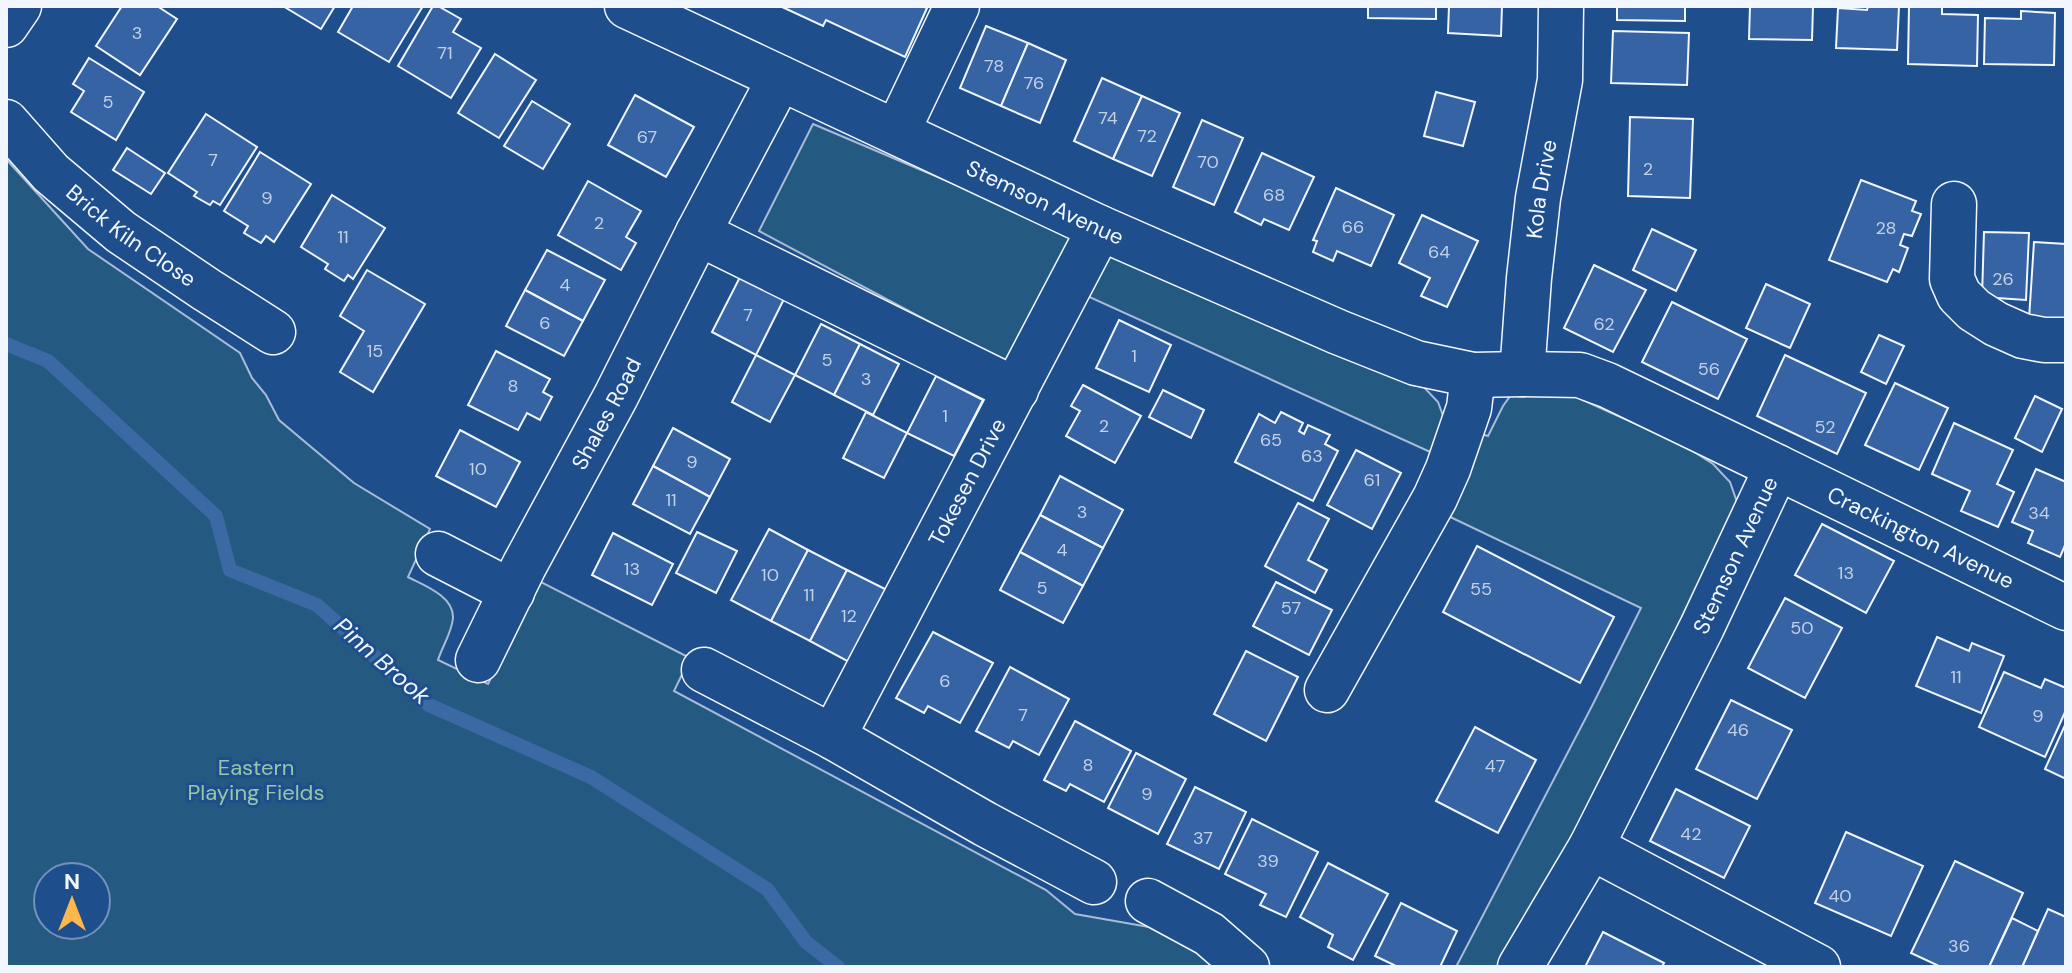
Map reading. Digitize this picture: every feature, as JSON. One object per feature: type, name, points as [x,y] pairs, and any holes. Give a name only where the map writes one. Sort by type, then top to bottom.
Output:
[{"type":"street","points":[[6,25],[19,6]]},
{"type":"street","name":"Stemson Avenue","points":[[627,6],[1100,228],[1338,332],[1416,363],[1473,375],[1580,375],[1777,467],[1702,627],[1591,847],[1520,967]]},
{"type":"street","points":[[897,132],[957,6]]},
{"type":"street","name":"Kola Drive","points":[[1522,374],[1538,198],[1560,80],[1561,6]]},
{"type":"street","name":"Shales Road","points":[[478,660],[780,78]]},
{"type":"street","name":"Brick Kiln Close","points":[[6,122],[51,173],[121,232],[273,332]]},
{"type":"street","points":[[1954,204],[1952,279],[1959,295],[1974,310],[2023,336],[2066,340]]},
{"type":"street","name":"Tokesen Drive","points":[[833,737],[1100,228]]},
{"type":"street","points":[[698,233],[1016,390]]},
{"type":"street","points":[[1327,690],[1435,498],[1469,408],[1473,375]]},
{"type":"street","name":"Crackington Avenue","points":[[1777,467],[2066,608]]},
{"type":"street","points":[[438,554],[512,592]]},
{"type":"street","points":[[704,670],[833,737],[1094,882]]},
{"type":"street","points":[[1591,847],[1818,967]]},
{"type":"street","points":[[1148,901],[1209,934],[1247,967]]},
{"type":"green space","points":[[813,124],[1418,381],[1438,402],[1446,424],[1488,436],[1511,395],[1556,388],[1685,446],[1713,464],[1730,482],[1738,505],[1611,766],[1541,895],[1497,967],[1456,967],[1641,608],[1446,515],[1470,470],[1050,279],[1012,366],[759,231]]},
{"type":"green space","name":"Eastern Playing Fields","points":[[6,159],[88,249],[240,353],[279,420],[354,483],[430,529],[408,577],[443,597],[452,610],[451,629],[438,660],[488,684],[541,582],[690,658],[674,691],[1046,890],[1075,914],[1177,935],[1217,967],[6,967]]},
{"type":"building","points":[[122,6],[157,6],[177,19],[140,75],[96,46]]},
{"type":"building","points":[[283,6],[335,6],[321,29]]},
{"type":"building","points":[[353,6],[423,6],[389,62],[338,32]]},
{"type":"building","points":[[433,6],[461,19],[453,32],[481,48],[451,98],[398,66]]},
{"type":"building","points":[[780,6],[927,8],[905,57],[826,20],[823,26]]},
{"type":"building","points":[[1368,6],[1436,6],[1436,19],[1368,18]]},
{"type":"building","points":[[1449,6],[1502,6],[1501,36],[1448,33]]},
{"type":"building","points":[[1617,6],[1685,6],[1685,21],[1617,20]]},
{"type":"building","points":[[1750,6],[1813,6],[1812,40],[1749,39]]},
{"type":"building","points":[[1868,6],[1899,6],[1897,50],[1836,48],[1838,8],[1867,10]]},
{"type":"building","points":[[1909,6],[1942,6],[1942,14],[1978,15],[1977,66],[1908,64]]},
{"type":"building","points":[[2021,11],[2055,13],[2054,65],[1984,64],[1985,18],[2021,19]]},
{"type":"building","points":[[986,26],[1028,43],[1001,106],[960,88]]},
{"type":"building","points":[[1613,31],[1689,33],[1687,85],[1611,83]]},
{"type":"building","points":[[1028,43],[1066,60],[1040,123],[1001,106]]},
{"type":"building","points":[[495,54],[536,80],[499,138],[458,113]]},
{"type":"building","points":[[89,58],[144,92],[116,140],[71,112],[84,91],[73,84]]},
{"type":"building","points":[[1102,78],[1142,96],[1113,159],[1074,141]]},
{"type":"building","points":[[1436,92],[1475,102],[1463,146],[1424,136]]},
{"type":"building","points":[[635,95],[694,127],[666,177],[608,145]]},
{"type":"building","points":[[1142,96],[1180,113],[1152,176],[1113,159]]},
{"type":"building","points":[[532,101],[570,124],[543,169],[504,146]]},
{"type":"building","points":[[206,114],[257,147],[220,205],[213,201],[210,205],[194,196],[197,192],[168,173]]},
{"type":"building","points":[[1630,117],[1693,119],[1690,198],[1628,196]]},
{"type":"building","points":[[1202,120],[1243,138],[1214,205],[1173,187]]},
{"type":"building","points":[[127,148],[165,173],[151,194],[113,170]]},
{"type":"building","points":[[260,152],[311,184],[274,242],[266,236],[261,243],[244,233],[248,226],[224,211]]},
{"type":"building","points":[[1262,153],[1314,177],[1289,230],[1264,219],[1261,225],[1235,212]]},
{"type":"building","points":[[1861,180],[1916,201],[1912,211],[1921,214],[1912,236],[1904,234],[1900,245],[1908,248],[1899,272],[1893,269],[1887,282],[1829,260]]},
{"type":"building","points":[[588,181],[641,211],[626,237],[636,243],[621,270],[558,235]]},
{"type":"building","points":[[1336,188],[1394,215],[1371,266],[1337,251],[1333,261],[1313,252],[1317,241],[1313,240]]},
{"type":"building","points":[[332,195],[385,228],[353,279],[348,275],[344,281],[325,269],[328,264],[301,247]]},
{"type":"building","points":[[1422,215],[1478,241],[1447,307],[1421,296],[1430,278],[1399,263]]},
{"type":"building","points":[[1652,229],[1696,250],[1676,291],[1633,270]]},
{"type":"building","points":[[1984,232],[2029,233],[2026,300],[1982,297]]},
{"type":"building","points":[[2034,242],[2066,244],[2066,321],[2029,319]]},
{"type":"building","points":[[547,250],[605,280],[583,321],[525,290]]},
{"type":"building","points":[[1594,265],[1646,290],[1613,352],[1564,328]]},
{"type":"building","points":[[367,270],[425,304],[373,392],[340,372],[364,331],[340,316]]},
{"type":"building","points":[[741,275],[785,297],[756,355],[712,332]]},
{"type":"building","points":[[1766,284],[1810,304],[1790,348],[1746,328]]},
{"type":"building","points":[[525,290],[583,321],[564,356],[506,326]]},
{"type":"building","points":[[1672,302],[1747,339],[1718,399],[1642,362]]},
{"type":"building","points":[[1119,320],[1171,345],[1149,392],[1096,368]]},
{"type":"building","points":[[821,324],[860,344],[834,395],[795,375]]},
{"type":"building","points":[[1879,335],[1904,346],[1886,384],[1861,372]]},
{"type":"building","points":[[860,344],[899,364],[873,415],[834,395]]},
{"type":"building","points":[[496,351],[550,379],[543,392],[552,397],[540,420],[527,413],[518,430],[468,405]]},
{"type":"building","points":[[756,355],[795,375],[770,422],[732,402]]},
{"type":"building","points":[[1785,355],[1866,393],[1837,454],[1757,416]]},
{"type":"building","points":[[936,376],[983,400],[954,456],[907,433]]},
{"type":"building","points":[[1895,383],[1948,408],[1919,470],[1865,445]]},
{"type":"building","points":[[1083,385],[1141,416],[1115,463],[1066,436],[1080,411],[1071,406]]},
{"type":"building","points":[[1163,390],[1204,410],[1191,438],[1149,417]]},
{"type":"building","points":[[2035,396],[2062,409],[2042,452],[2015,438]]},
{"type":"building","points":[[866,412],[907,433],[884,478],[843,458]]},
{"type":"building","points":[[1281,412],[1303,423],[1299,431],[1304,434],[1308,425],[1330,435],[1325,444],[1338,451],[1313,501],[1235,462],[1259,414],[1275,423]]},
{"type":"building","points":[[1954,423],[2013,450],[1997,484],[2014,492],[1998,527],[1961,511],[1970,491],[1932,474]]},
{"type":"building","points":[[673,428],[730,459],[710,497],[653,466]]},
{"type":"building","points":[[460,430],[520,462],[496,507],[436,476]]},
{"type":"building","points":[[1356,450],[1401,473],[1372,529],[1327,505]]},
{"type":"building","points":[[653,466],[710,497],[690,534],[633,504]]},
{"type":"building","points":[[2036,469],[2066,482],[2066,543],[2060,557],[2028,543],[2033,531],[2012,522]]},
{"type":"building","points":[[1060,476],[1123,510],[1103,548],[1040,515]]},
{"type":"building","points":[[1298,503],[1329,519],[1308,560],[1327,570],[1315,593],[1265,566]]},
{"type":"building","points":[[1040,515],[1103,548],[1083,586],[1020,552]]},
{"type":"building","points":[[1822,524],[1894,561],[1866,613],[1795,575]]},
{"type":"building","points":[[769,529],[808,550],[771,621],[731,600]]},
{"type":"building","points":[[697,532],[737,551],[716,593],[676,573]]},
{"type":"building","points":[[613,533],[673,564],[652,605],[592,575]]},
{"type":"building","points":[[1477,546],[1614,617],[1580,683],[1443,612]]},
{"type":"building","points":[[808,550],[847,570],[810,641],[771,621]]},
{"type":"building","points":[[1020,552],[1083,586],[1063,623],[1000,590]]},
{"type":"building","points":[[847,570],[887,590],[849,662],[810,641]]},
{"type":"building","points":[[1276,582],[1332,610],[1309,655],[1253,626]]},
{"type":"building","points":[[1785,598],[1842,628],[1805,698],[1748,668]]},
{"type":"building","points":[[933,632],[993,663],[960,723],[928,706],[924,713],[896,698]]},
{"type":"building","points":[[1937,637],[1969,651],[1972,643],[2004,656],[1981,713],[1916,686]]},
{"type":"building","points":[[1246,651],[1298,677],[1266,741],[1214,714]]},
{"type":"building","points":[[1010,667],[1069,699],[1039,755],[1013,741],[1009,748],[976,731]]},
{"type":"building","points":[[2004,672],[2041,688],[2045,679],[2066,688],[2066,710],[2045,757],[1979,727]]},
{"type":"building","points":[[1731,700],[1792,730],[1757,799],[1696,769]]},
{"type":"building","points":[[1075,721],[1131,751],[1104,802],[1070,784],[1066,791],[1044,780]]},
{"type":"building","points":[[2066,723],[2066,779],[2045,769]]},
{"type":"building","points":[[1475,727],[1536,760],[1498,833],[1436,801]]},
{"type":"building","points":[[1136,753],[1186,779],[1158,834],[1108,808]]},
{"type":"building","points":[[1195,787],[1246,812],[1219,869],[1167,844]]},
{"type":"building","points":[[1676,789],[1750,826],[1724,878],[1650,841]]},
{"type":"building","points":[[1252,819],[1318,852],[1286,917],[1260,905],[1266,894],[1225,874]]},
{"type":"building","points":[[1846,832],[1923,866],[1891,936],[1815,903]]},
{"type":"building","points":[[1955,861],[2023,893],[1989,967],[1941,967],[1911,953]]},
{"type":"building","points":[[1328,863],[1388,894],[1353,960],[1328,947],[1333,935],[1300,917]]},
{"type":"building","points":[[1401,903],[1457,931],[1440,967],[1398,967],[1375,956]]},
{"type":"building","points":[[2048,909],[2066,917],[2066,967],[2022,967]]},
{"type":"building","points":[[2012,918],[2038,931],[2022,967],[1989,967]]},
{"type":"building","points":[[1603,932],[1664,963],[1662,967],[1585,967]]},
{"type":"waterway","name":"Pinn Brook","points":[[6,344],[48,361],[216,516],[230,570],[317,605],[429,705],[591,777],[767,889],[806,942],[838,967]]}]
